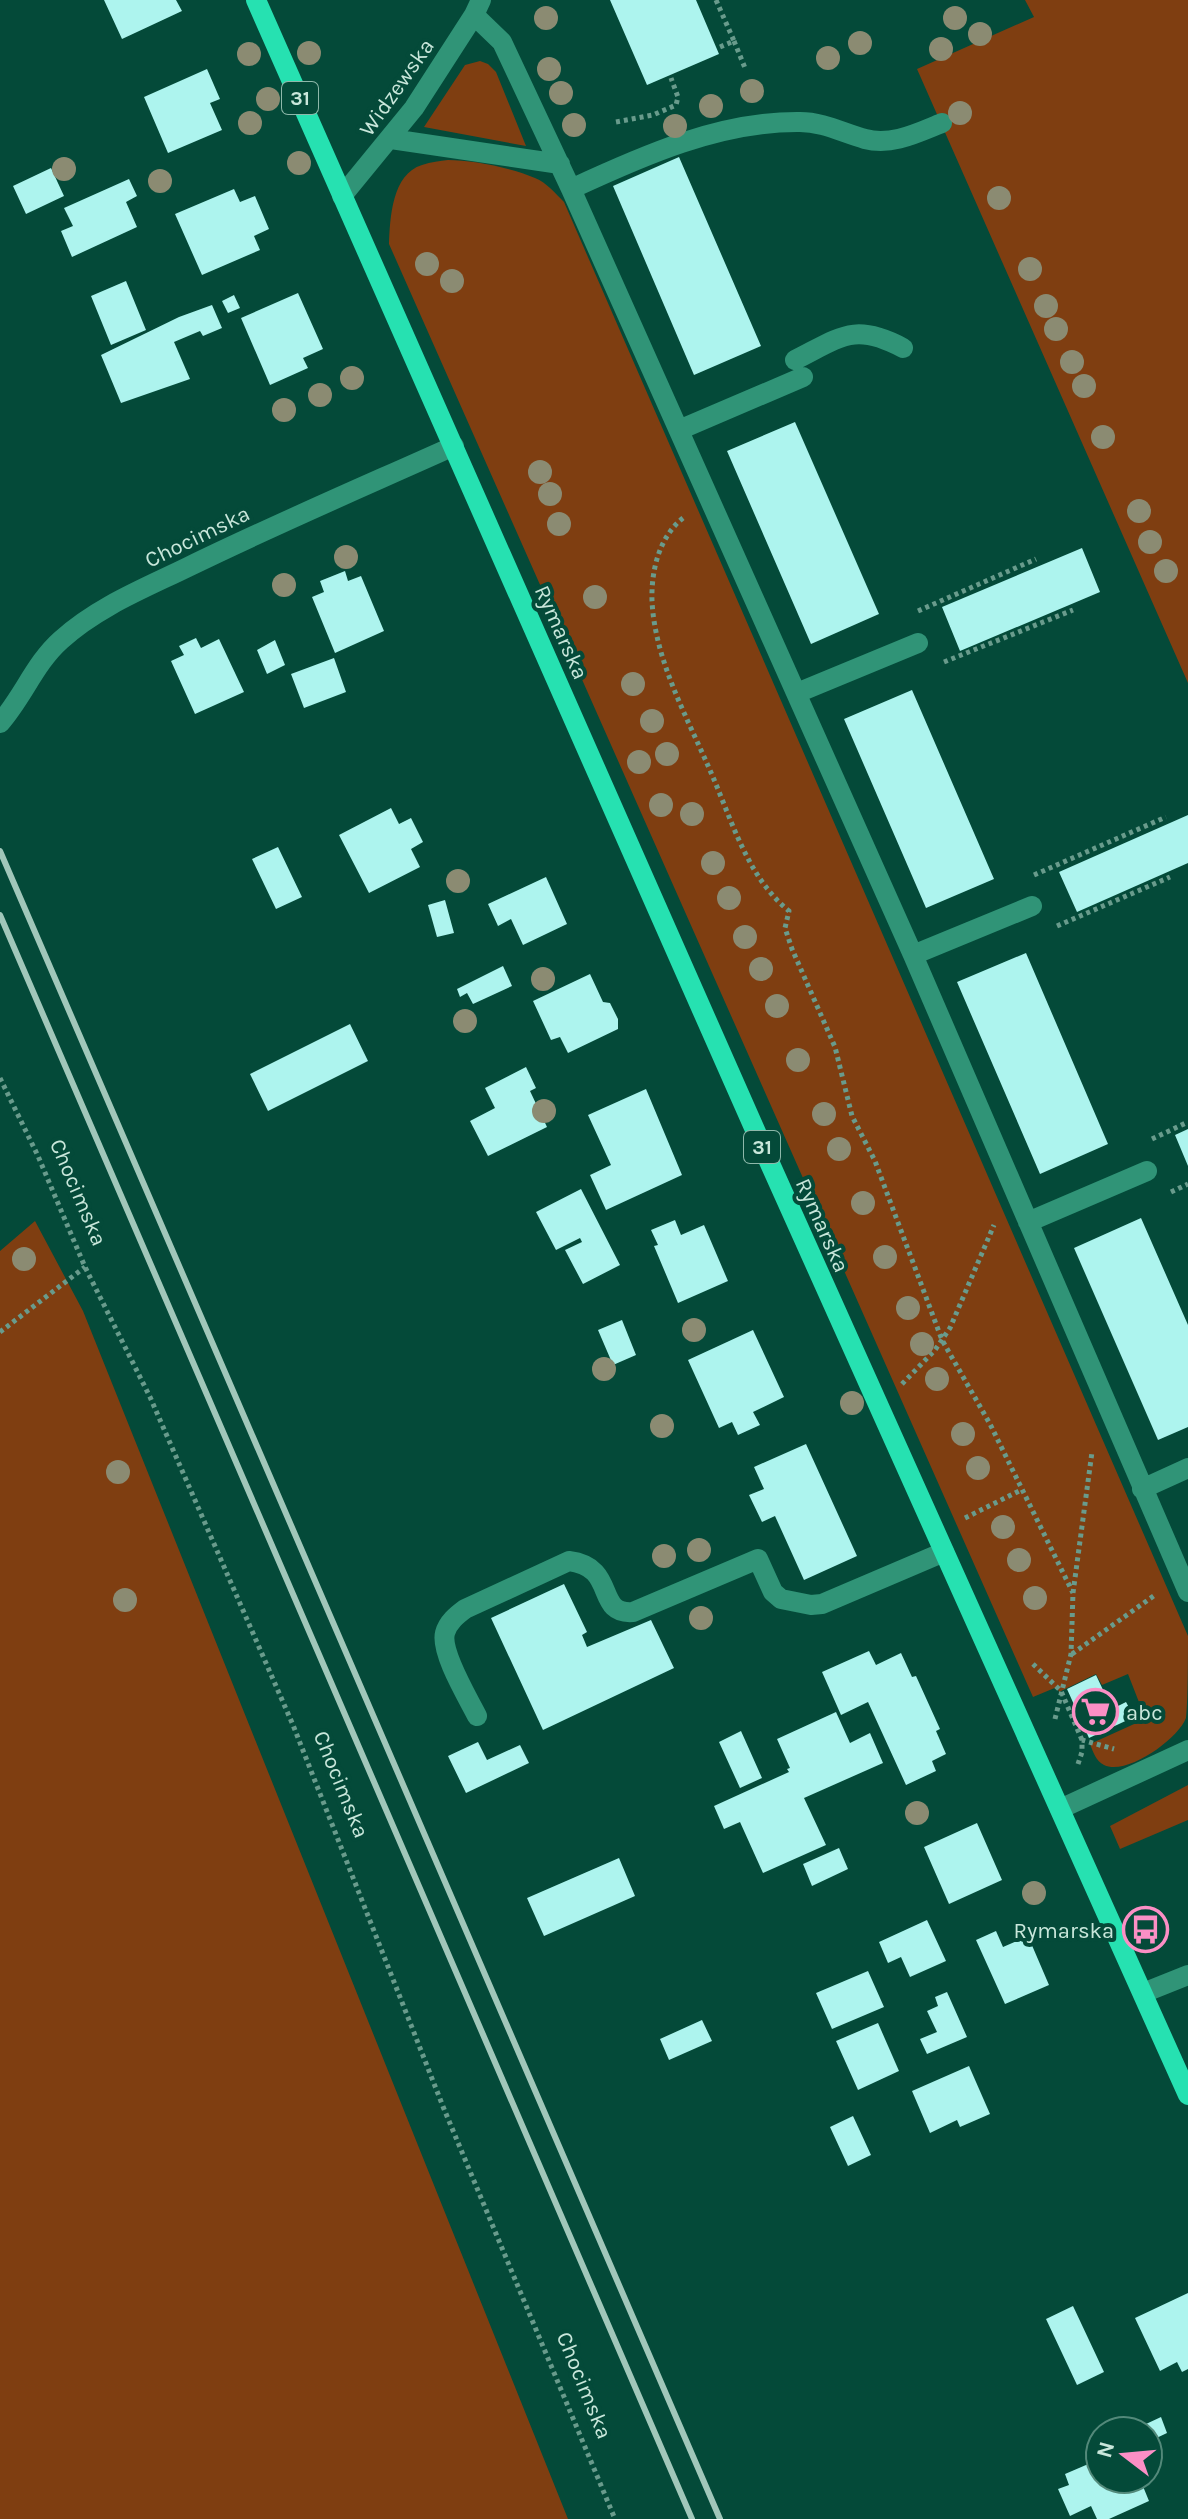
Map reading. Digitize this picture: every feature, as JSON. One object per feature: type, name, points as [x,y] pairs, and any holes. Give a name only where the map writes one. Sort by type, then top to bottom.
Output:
[{"type":"main road","name":"31","points":[[256,0],[342,196]]},
{"type":"main road","name":"Rymarska","points":[[342,196],[1188,2095]]},
{"type":"street","name":"Widzewska","points":[[342,196],[391,139],[478,7]]},
{"type":"street","points":[[478,7],[502,42],[560,164],[913,955],[1185,1585]]},
{"type":"street","points":[[571,189],[676,143],[765,124],[802,122],[826,125],[868,140],[881,141],[907,137],[942,123]]},
{"type":"street","points":[[391,139],[560,164]]},
{"type":"street","points":[[679,430],[799,369],[842,336],[854,333],[885,338],[903,348]]},
{"type":"street","name":"Chocimska","points":[[0,723],[43,661],[61,640],[88,619],[258,533],[454,446]]},
{"type":"street","points":[[797,693],[918,643]]},
{"type":"street","points":[[913,955],[1032,906]]},
{"type":"street","points":[[1028,1222],[1147,1171]]},
{"type":"street","points":[[1142,1489],[1188,1468]]},
{"type":"street","points":[[477,1716],[445,1650],[444,1634],[451,1620],[465,1609],[569,1561],[585,1563],[597,1572],[612,1606],[622,1613],[633,1612],[758,1559],[773,1592],[781,1599],[795,1604],[822,1604],[944,1552]]},
{"type":"street","points":[[1060,1809],[1188,1750]]},
{"type":"street","points":[[1143,1993],[1188,1975]]},
{"type":"path","points":[[716,0],[745,68]]},
{"type":"path","points":[[720,47],[734,41]]},
{"type":"path","points":[[616,122],[653,115],[676,105],[678,97],[671,78]]},
{"type":"path","points":[[710,499],[680,520],[663,542],[652,586],[655,627],[661,652],[744,850],[762,883],[776,901],[789,911],[785,928],[792,949],[835,1047],[852,1116],[875,1161],[942,1340],[990,1424],[1073,1593]]},
{"type":"path","points":[[917,612],[1036,559]]},
{"type":"path","points":[[938,665],[1073,610]]},
{"type":"path","points":[[1029,877],[1166,817]]},
{"type":"path","points":[[1053,928],[1170,877]]},
{"type":"path","name":"Chocimska","points":[[0,1078],[38,1156],[85,1267],[150,1397],[293,1725],[444,2109],[615,2519]]},
{"type":"path","points":[[1144,1142],[1188,1122]]},
{"type":"path","points":[[1167,1194],[1188,1184]]},
{"type":"path","points":[[880,1408],[950,1328],[999,1211],[1015,1192]]},
{"type":"path","points":[[0,1332],[85,1267]]},
{"type":"path","points":[[1054,1723],[1071,1654],[1073,1593],[1090,1460],[1098,1437],[1112,1419]]},
{"type":"path","points":[[964,1519],[1021,1490]]},
{"type":"path","points":[[1071,1654],[1185,1585]]},
{"type":"path","points":[[1061,1691],[1082,1740]]},
{"type":"shaded area","points":[[1025,0],[1188,0],[1188,683],[917,69],[1034,17]]},
{"type":"shaded area","points":[[480,61],[496,72],[526,146],[424,127],[465,65]]},
{"type":"shaded area","points":[[448,160],[492,165],[526,174],[551,188],[564,202],[1188,1636],[1186,1718],[1163,1745],[1138,1760],[1114,1767],[1104,1765],[1097,1759],[1090,1744],[1143,1720],[1144,1715],[1128,1674],[1102,1685],[1096,1674],[1059,1692],[1057,1687],[1033,1697],[389,244],[395,198],[404,177],[422,165]]},
{"type":"shaded area","points":[[35,1221],[83,1311],[568,2519],[0,2519],[0,1251]]},
{"type":"shaded area","points":[[1188,1785],[1188,1820],[1120,1849],[1110,1826]]},
{"type":"building","points":[[104,0],[176,0],[182,11],[122,39]]},
{"type":"building","points":[[610,0],[696,0],[719,54],[647,85]]},
{"type":"building","points":[[207,69],[220,99],[210,103],[222,130],[168,153],[144,97]]},
{"type":"building","points":[[679,157],[761,346],[694,375],[613,186]]},
{"type":"building","points":[[51,168],[64,196],[26,214],[13,186]]},
{"type":"building","points":[[129,179],[137,196],[126,202],[137,227],[72,257],[61,231],[73,226],[64,208]]},
{"type":"building","points":[[234,189],[240,202],[255,196],[269,229],[254,236],[260,250],[202,275],[175,214]]},
{"type":"building","points":[[126,281],[146,330],[111,345],[91,296]]},
{"type":"building","points":[[298,293],[323,349],[303,358],[308,368],[270,385],[241,318]]},
{"type":"building","points":[[234,295],[240,308],[228,313],[222,301]]},
{"type":"building","points":[[212,305],[222,328],[203,336],[200,331],[174,342],[190,379],[121,403],[101,355],[179,317]]},
{"type":"building","points":[[795,422],[879,614],[811,644],[727,451]]},
{"type":"building","points":[[1082,548],[1100,592],[960,651],[942,607]]},
{"type":"building","points":[[345,571],[348,581],[361,576],[384,631],[335,653],[312,597],[324,592],[320,581]]},
{"type":"building","points":[[196,638],[201,648],[219,639],[244,692],[195,714],[171,661],[184,655],[179,646]]},
{"type":"building","points":[[275,640],[285,665],[267,674],[257,650]]},
{"type":"building","points":[[334,658],[346,692],[304,708],[291,674]]},
{"type":"building","points":[[912,690],[994,879],[926,908],[844,719]]},
{"type":"building","points":[[391,808],[399,824],[411,818],[423,842],[411,849],[420,867],[369,893],[339,835]]},
{"type":"building","points":[[1188,815],[1188,863],[1077,912],[1059,872]]},
{"type":"building","points":[[278,847],[302,897],[276,909],[252,859]]},
{"type":"building","points":[[546,877],[567,924],[523,945],[511,919],[498,926],[488,904]]},
{"type":"building","points":[[445,900],[454,933],[437,937],[428,905]]},
{"type":"building","points":[[1026,953],[1108,1144],[1040,1174],[957,982]]},
{"type":"building","points":[[503,966],[512,986],[473,1004],[467,993],[460,997],[457,989]]},
{"type":"building","points":[[590,974],[603,1002],[610,1003],[618,1019],[618,1029],[568,1053],[560,1037],[551,1040],[533,1001]]},
{"type":"building","points":[[350,1024],[368,1061],[268,1111],[250,1074]]},
{"type":"building","points":[[526,1067],[536,1088],[530,1091],[547,1127],[488,1156],[470,1121],[495,1108],[485,1088]]},
{"type":"building","points":[[646,1089],[682,1175],[606,1210],[590,1175],[611,1165],[588,1115]]},
{"type":"building","points":[[1188,1129],[1188,1166],[1175,1135]]},
{"type":"building","points":[[581,1189],[620,1265],[583,1284],[565,1250],[582,1242],[580,1238],[556,1250],[536,1212]]},
{"type":"building","points":[[1141,1218],[1188,1325],[1188,1427],[1158,1440],[1074,1248]]},
{"type":"building","points":[[675,1220],[681,1235],[704,1225],[728,1281],[678,1303],[654,1246],[658,1245],[651,1230]]},
{"type":"building","points":[[622,1320],[636,1355],[613,1365],[598,1330]]},
{"type":"building","points":[[753,1330],[784,1397],[753,1412],[760,1425],[738,1435],[732,1422],[719,1428],[688,1360]]},
{"type":"building","points":[[806,1444],[857,1556],[804,1580],[775,1516],[762,1522],[749,1495],[764,1489],[754,1467]]},
{"type":"building","points":[[564,1584],[587,1632],[582,1635],[587,1647],[651,1620],[674,1668],[543,1730],[491,1618]]},
{"type":"building","points":[[869,1651],[876,1665],[901,1653],[912,1677],[916,1676],[940,1729],[936,1731],[946,1754],[932,1761],[936,1771],[906,1785],[868,1702],[841,1715],[822,1672]]},
{"type":"building","points":[[1096,1675],[1112,1709],[1126,1702],[1134,1717],[1089,1738],[1067,1689]]},
{"type":"building","points":[[836,1712],[850,1743],[870,1733],[883,1763],[804,1798],[826,1845],[763,1873],[740,1822],[724,1829],[714,1806],[789,1772],[777,1739]]},
{"type":"building","points":[[741,1731],[762,1778],[740,1788],[719,1742]]},
{"type":"building","points":[[478,1742],[487,1760],[520,1745],[529,1763],[466,1793],[448,1756]]},
{"type":"building","points":[[977,1823],[1002,1880],[949,1904],[924,1847]]},
{"type":"building","points":[[839,1848],[848,1869],[812,1886],[803,1864]]},
{"type":"building","points":[[619,1858],[635,1896],[544,1936],[527,1898]]},
{"type":"building","points":[[927,1920],[946,1961],[910,1977],[901,1957],[888,1963],[879,1942]]},
{"type":"building","points":[[996,1931],[1003,1947],[1028,1936],[1049,1985],[1005,2004],[976,1940]]},
{"type":"building","points":[[868,1971],[884,2007],[832,2029],[816,1993]]},
{"type":"building","points":[[947,1992],[967,2037],[927,2054],[920,2039],[937,2032],[927,2011],[938,2006],[935,1997]]},
{"type":"building","points":[[702,2020],[712,2041],[669,2060],[660,2039]]},
{"type":"building","points":[[878,2023],[899,2071],[858,2090],[836,2041]]},
{"type":"building","points":[[969,2066],[990,2114],[960,2127],[957,2120],[930,2133],[912,2091]]},
{"type":"building","points":[[853,2116],[871,2155],[848,2166],[830,2127]]},
{"type":"building","points":[[1188,2293],[1188,2369],[1182,2372],[1177,2362],[1160,2371],[1135,2318]]},
{"type":"building","points":[[1073,2306],[1104,2372],[1077,2385],[1046,2319]]},
{"type":"building","points":[[1084,2466],[1084,2495],[1147,2495],[1149,2501],[1109,2519],[1097,2519],[1091,2506],[1070,2516],[1058,2489],[1069,2485],[1065,2474]]},
{"type":"railway","points":[[0,851],[720,2519]]},
{"type":"railway","points":[[0,915],[692,2519]]},
{"type":"place","name":"abc","points":[[1095,1712]]},
{"type":"place","name":"Rymarska","points":[[1145,1930]]}]
